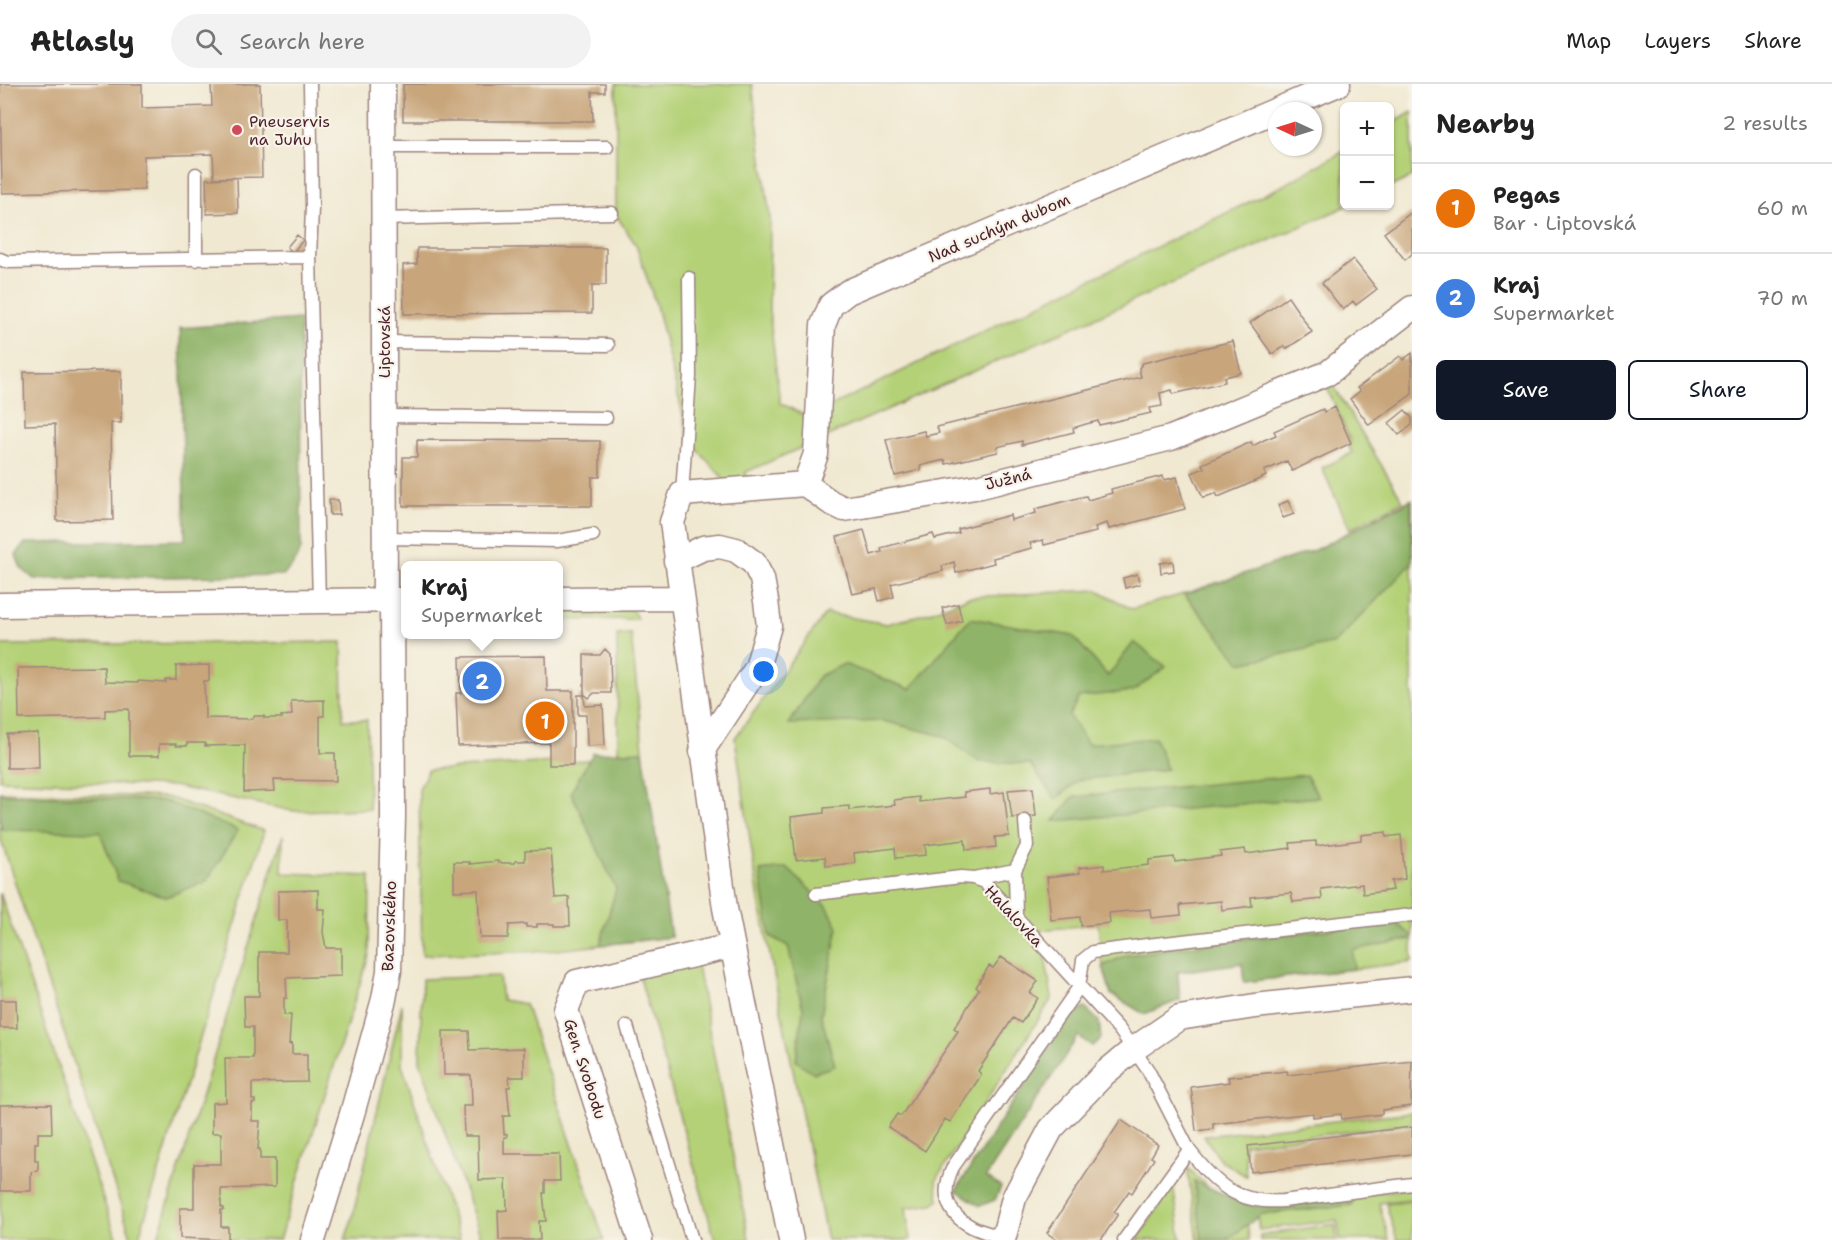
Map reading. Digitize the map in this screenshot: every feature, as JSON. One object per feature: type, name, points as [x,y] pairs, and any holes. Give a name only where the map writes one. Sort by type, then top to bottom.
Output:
[{"type":"street","name":"Liptovská","points":[[382,84],[384,538],[394,600]]},
{"type":"street","name":"Nad suchým dubom","points":[[805,483],[816,454],[823,324],[831,305],[848,292],[1338,84]]},
{"type":"street","name":"Južná","points":[[805,483],[830,502],[844,509],[981,486],[1171,438],[1328,373],[1412,308]]},
{"type":"street","points":[[791,1240],[732,946],[702,751],[672,522],[682,494],[805,483]]},
{"type":"street","points":[[676,561],[703,548],[720,546],[736,550],[754,563],[762,579],[770,626],[757,668],[702,751]]},
{"type":"street","points":[[563,599],[682,598]]},
{"type":"street","points":[[0,605],[394,600]]},
{"type":"street","name":"Bazovského","points":[[313,1240],[352,1114],[384,999],[389,971],[393,817],[394,600]]},
{"type":"street","name":"Gen. Svobodu","points":[[640,1240],[566,1010],[577,982],[732,946]]},
{"type":"street","points":[[1003,1239],[1014,1198],[1051,1129],[1105,1073],[1134,1049],[1179,1018],[1255,1006],[1412,989]]},
{"type":"lane","points":[[310,84],[312,208],[310,257],[319,601]]},
{"type":"lane","points":[[383,147],[607,147]]},
{"type":"lane","points":[[195,174],[196,260]]},
{"type":"lane","points":[[383,219],[612,213]]},
{"type":"lane","points":[[0,260],[6,262],[310,257]]},
{"type":"lane","points":[[682,494],[690,376],[689,278]]},
{"type":"lane","points":[[384,342],[608,345]]},
{"type":"lane","points":[[384,416],[606,418]]},
{"type":"lane","points":[[384,538],[557,541],[592,535]]},
{"type":"lane","points":[[1016,916],[1016,870],[1027,846],[1025,821]]},
{"type":"lane","points":[[973,878],[1016,870]]},
{"type":"lane","name":"Halalovka","points":[[816,894],[962,877],[984,882],[1119,1029],[1148,1070],[1189,1150],[1218,1183],[1243,1198],[1264,1202],[1412,1184]]},
{"type":"lane","points":[[1003,1239],[972,1227],[948,1211],[947,1179],[1079,987],[1083,960],[1093,952],[1412,915]]},
{"type":"lane","points":[[627,1026],[692,1240]]},
{"type":"lane","points":[[1124,1240],[1189,1150]]},
{"type":"green space","points":[[616,84],[752,84],[770,218],[769,310],[780,403],[808,417],[1282,186],[1340,153],[1340,209],[746,472],[747,486],[737,494],[689,440],[656,305],[636,245],[616,215]]},
{"type":"green space","points":[[1412,112],[1412,177],[1394,185],[1394,156],[1394,123]]},
{"type":"green space","points":[[300,319],[301,549],[293,565],[283,575],[34,579],[21,568],[16,555],[25,543],[185,540],[180,328]]},
{"type":"green space","points":[[1331,382],[1403,501],[1350,529],[1322,468],[1352,453],[1348,445],[1351,442],[1326,385]]},
{"type":"green space","points":[[1412,499],[1412,962],[1244,982],[1242,963],[1178,972],[1180,1000],[1144,1014],[1111,994],[1103,966],[1098,924],[1041,930],[1052,998],[936,1180],[939,1200],[932,1204],[906,1208],[910,1240],[827,1240],[759,900],[735,738],[826,613],[887,624],[927,613],[969,597],[1098,590],[1131,609],[1184,594],[1315,550]]},
{"type":"green space","points":[[1411,500],[1412,563],[1335,643],[1241,663],[1184,594],[1315,550]]},
{"type":"green space","points":[[563,607],[632,609],[637,619],[563,620]]},
{"type":"green space","points":[[970,618],[1073,636],[1108,676],[1134,642],[1166,667],[1133,691],[1079,697],[1069,716],[1088,744],[1155,738],[1167,769],[1079,780],[1056,799],[1030,764],[979,762],[943,736],[883,721],[789,724],[819,676],[844,664],[910,689]]},
{"type":"green space","points":[[631,634],[649,806],[671,937],[548,951],[422,955],[419,789],[428,770],[618,758],[617,635]]},
{"type":"green space","points":[[342,642],[343,720],[367,720],[369,809],[293,811],[173,786],[0,780],[0,645]]},
{"type":"green space","points":[[643,751],[671,937],[600,945],[616,889],[571,792],[593,753]]},
{"type":"green space","points":[[1306,775],[1319,797],[1054,821],[1073,797]]},
{"type":"green space","points":[[0,792],[167,797],[264,831],[138,1240],[132,1240],[0,837]]},
{"type":"green space","points":[[0,794],[165,801],[238,830],[207,881],[166,897],[118,881],[100,832],[2,830]]},
{"type":"green space","points":[[283,835],[282,873],[370,876],[369,955],[279,1240],[157,1240]]},
{"type":"green space","points":[[787,868],[827,906],[838,927],[821,1015],[835,1066],[814,1073],[796,1061],[803,1009],[788,946],[770,936],[760,871]]},
{"type":"green space","points":[[0,893],[117,1240],[0,1240]]},
{"type":"green space","points":[[1395,922],[1412,936],[1412,939],[1353,950],[1354,969],[1244,982],[1242,963],[1177,972],[1180,1000],[1144,1014],[1111,994],[1103,966],[1127,955]]},
{"type":"green space","points":[[696,961],[749,1240],[715,1240],[639,975]]},
{"type":"green space","points":[[499,976],[502,1000],[525,1004],[604,1240],[482,1240],[420,1061],[422,979]]},
{"type":"green space","points":[[402,1004],[402,1065],[460,1240],[345,1240],[352,1219]]},
{"type":"green space","points":[[1085,1008],[1099,1021],[1101,1039],[1092,1046],[1078,1036],[986,1177],[1001,1187],[995,1200],[980,1206],[956,1190],[1068,1017]]},
{"type":"green space","points":[[1412,1112],[1412,1124],[1244,1144],[1246,1176],[1221,1161],[1204,1136]]},
{"type":"green space","points":[[1187,1167],[1208,1187],[1246,1205],[1249,1240],[1198,1240]]},
{"type":"green space","points":[[1194,1181],[1246,1205],[1267,1207],[1353,1197],[1352,1205],[1262,1214],[1226,1240],[1202,1240]]},
{"type":"green space","points":[[1173,1185],[1181,1240],[1137,1240]]},
{"type":"green space","points":[[1412,1188],[1412,1199],[1379,1203],[1389,1240],[1340,1240],[1337,1220],[1259,1230],[1256,1206],[1267,1207]]},
{"type":"green space","points":[[1412,1201],[1412,1240],[1397,1240],[1386,1204]]},
{"type":"green space","points":[[1335,1224],[1337,1240],[1260,1240],[1260,1235]]},
{"type":"building","points":[[0,84],[142,84],[142,108],[212,106],[211,84],[260,84],[262,177],[214,178],[213,154],[144,156],[144,190],[2,193]]},
{"type":"building","points":[[403,84],[605,84],[605,92],[592,92],[593,121],[403,121]]},
{"type":"building","points":[[237,178],[238,213],[207,214],[206,179]]},
{"type":"building","points":[[1412,212],[1412,254],[1405,260],[1384,233]]},
{"type":"building","points":[[297,235],[303,240],[293,252],[287,247]]},
{"type":"building","points":[[417,248],[606,248],[606,285],[592,285],[592,313],[404,314],[403,265],[417,264]]},
{"type":"building","points":[[1353,259],[1377,289],[1356,305],[1353,301],[1343,310],[1322,283]]},
{"type":"building","points":[[1288,297],[1312,332],[1286,349],[1284,346],[1272,354],[1250,323]]},
{"type":"building","points":[[1233,341],[1241,373],[1224,377],[1225,382],[1173,394],[1172,390],[1160,393],[1162,406],[1150,408],[1151,413],[1099,425],[1098,421],[1073,428],[1074,432],[1022,445],[1022,441],[997,447],[998,452],[946,464],[945,460],[932,463],[920,466],[921,470],[895,476],[886,440],[924,431],[926,436],[939,433],[937,427],[1141,377],[1139,368],[1143,363]]},
{"type":"building","points":[[1412,353],[1412,394],[1369,425],[1350,399],[1360,391],[1357,388],[1400,356],[1403,360]]},
{"type":"building","points":[[121,371],[121,423],[111,423],[113,520],[57,521],[55,424],[25,425],[24,372]]},
{"type":"building","points":[[1335,407],[1351,443],[1292,471],[1287,461],[1264,471],[1266,476],[1242,487],[1218,497],[1216,493],[1203,498],[1192,473],[1204,468],[1202,464],[1251,442],[1253,446],[1276,435],[1274,431],[1323,409],[1324,412]]},
{"type":"building","points":[[1405,410],[1412,418],[1412,425],[1399,435],[1389,423]]},
{"type":"building","points":[[417,440],[600,441],[600,477],[592,477],[592,506],[403,506],[403,457],[417,457]]},
{"type":"building","points":[[1163,476],[1164,480],[1177,477],[1185,509],[1109,529],[1107,523],[1095,527],[1096,532],[1044,545],[1043,540],[1030,543],[1032,548],[993,558],[994,563],[956,573],[954,562],[942,566],[943,571],[891,584],[894,597],[879,601],[876,589],[852,594],[837,537],[864,530],[871,555],[882,552],[881,548],[933,534],[935,539],[959,533],[958,529],[1010,515],[1011,520],[1036,513],[1035,509],[1086,496],[1088,500],[1112,493],[1111,489]]},
{"type":"building","points":[[329,500],[338,500],[339,515],[330,515]]},
{"type":"building","points":[[1288,501],[1294,514],[1283,518],[1278,505]]},
{"type":"building","points":[[1173,561],[1174,571],[1161,573],[1160,563]]},
{"type":"building","points":[[1137,574],[1140,584],[1125,588],[1123,578]]},
{"type":"building","points":[[958,604],[962,621],[947,625],[942,608]]},
{"type":"building","points":[[605,649],[610,654],[611,693],[594,693],[589,698],[584,694],[584,655],[600,655]]},
{"type":"building","points":[[546,656],[547,691],[573,691],[573,765],[549,765],[549,743],[458,746],[456,693],[461,693],[460,657]]},
{"type":"building","points":[[209,665],[209,681],[204,681],[205,718],[253,719],[253,716],[264,716],[264,718],[282,718],[281,716],[292,715],[291,701],[324,700],[324,716],[320,716],[320,753],[335,753],[336,781],[274,780],[275,791],[244,792],[245,745],[205,746],[205,743],[187,743],[187,746],[176,746],[176,744],[159,744],[159,756],[129,756],[129,709],[105,710],[105,717],[19,719],[18,668],[104,667],[105,682],[166,683],[166,680],[176,680],[176,666]]},
{"type":"building","points":[[578,695],[584,695],[585,706],[603,705],[605,745],[587,746],[586,715],[578,715]]},
{"type":"building","points":[[38,733],[39,768],[7,768],[7,734]]},
{"type":"building","points":[[1033,788],[1036,816],[1012,818],[1008,790]]},
{"type":"building","points":[[990,789],[990,794],[1004,792],[1009,836],[995,837],[996,847],[966,850],[965,840],[925,845],[926,855],[896,858],[895,848],[854,853],[855,863],[826,866],[825,857],[796,860],[791,817],[824,813],[824,808],[849,806],[849,810],[895,805],[894,800],[919,797],[919,802],[965,797],[964,792]]},
{"type":"building","points":[[1386,832],[1386,837],[1401,835],[1405,879],[1391,881],[1393,890],[1363,894],[1362,884],[1321,889],[1322,899],[1293,902],[1291,893],[1251,897],[1252,906],[1222,910],[1221,901],[1180,905],[1181,915],[1151,918],[1150,909],[1109,913],[1110,923],[1081,926],[1080,917],[1051,920],[1047,877],[1080,873],[1079,868],[1104,865],[1104,870],[1149,865],[1149,860],[1174,857],[1175,862],[1221,856],[1220,852],[1245,849],[1246,854],[1291,848],[1290,843],[1316,841],[1316,846],[1361,840],[1361,835]]},
{"type":"building","points":[[551,850],[555,898],[569,897],[570,926],[509,925],[508,938],[480,938],[478,890],[454,891],[454,862],[515,863],[515,861],[525,861],[525,851]]},
{"type":"building","points":[[318,890],[318,909],[325,909],[323,932],[326,948],[341,948],[341,976],[286,978],[287,998],[284,998],[284,1015],[291,1015],[289,1044],[292,1043],[292,1054],[307,1054],[307,1082],[252,1083],[252,1100],[255,1100],[255,1103],[252,1103],[252,1121],[260,1121],[258,1149],[260,1149],[260,1159],[275,1159],[275,1187],[221,1189],[221,1207],[224,1210],[221,1210],[221,1227],[228,1227],[228,1238],[226,1240],[180,1238],[180,1208],[194,1208],[194,1164],[221,1164],[221,1133],[212,1133],[212,1103],[226,1102],[225,1058],[253,1058],[253,1027],[245,1027],[244,996],[259,996],[259,952],[287,952],[287,920],[278,920],[278,891]]},
{"type":"building","points":[[1001,957],[1038,981],[1030,993],[1038,998],[1021,1023],[1013,1018],[978,1071],[981,1074],[978,1080],[950,1122],[945,1119],[925,1151],[888,1127],[897,1114],[901,1116],[958,1031],[954,1028],[979,989],[976,987],[989,966],[993,968]]},
{"type":"building","points":[[0,1000],[16,1000],[17,1028],[0,1028]]},
{"type":"building","points":[[443,1031],[469,1031],[470,1050],[524,1048],[524,1077],[509,1077],[510,1087],[507,1087],[510,1116],[503,1116],[504,1134],[507,1134],[507,1137],[504,1137],[504,1154],[559,1154],[560,1181],[545,1181],[545,1193],[543,1193],[546,1221],[539,1221],[540,1240],[499,1240],[498,1211],[507,1210],[506,1179],[479,1180],[478,1136],[464,1136],[463,1106],[472,1106],[471,1075],[444,1075]]},
{"type":"building","points":[[1412,1061],[1411,1106],[1382,1110],[1382,1114],[1342,1119],[1341,1114],[1313,1117],[1313,1113],[1213,1124],[1213,1129],[1196,1131],[1191,1087],[1229,1082],[1228,1077],[1287,1071],[1288,1075]]},
{"type":"building","points":[[51,1104],[52,1133],[38,1133],[38,1143],[35,1143],[35,1160],[38,1160],[38,1171],[31,1172],[31,1191],[0,1191],[0,1105]]},
{"type":"building","points":[[1121,1120],[1158,1145],[1151,1157],[1154,1159],[1132,1193],[1129,1191],[1114,1212],[1118,1214],[1101,1240],[1057,1240],[1047,1233]]},
{"type":"building","points":[[1412,1127],[1412,1154],[1251,1172],[1248,1146]]},
{"type":"place","name":"Pneuservis na Juhu","points":[[237,130]]},
{"type":"place","name":"Kraj","points":[[482,681]]},
{"type":"place","name":"Pegas","points":[[545,721]]}]
